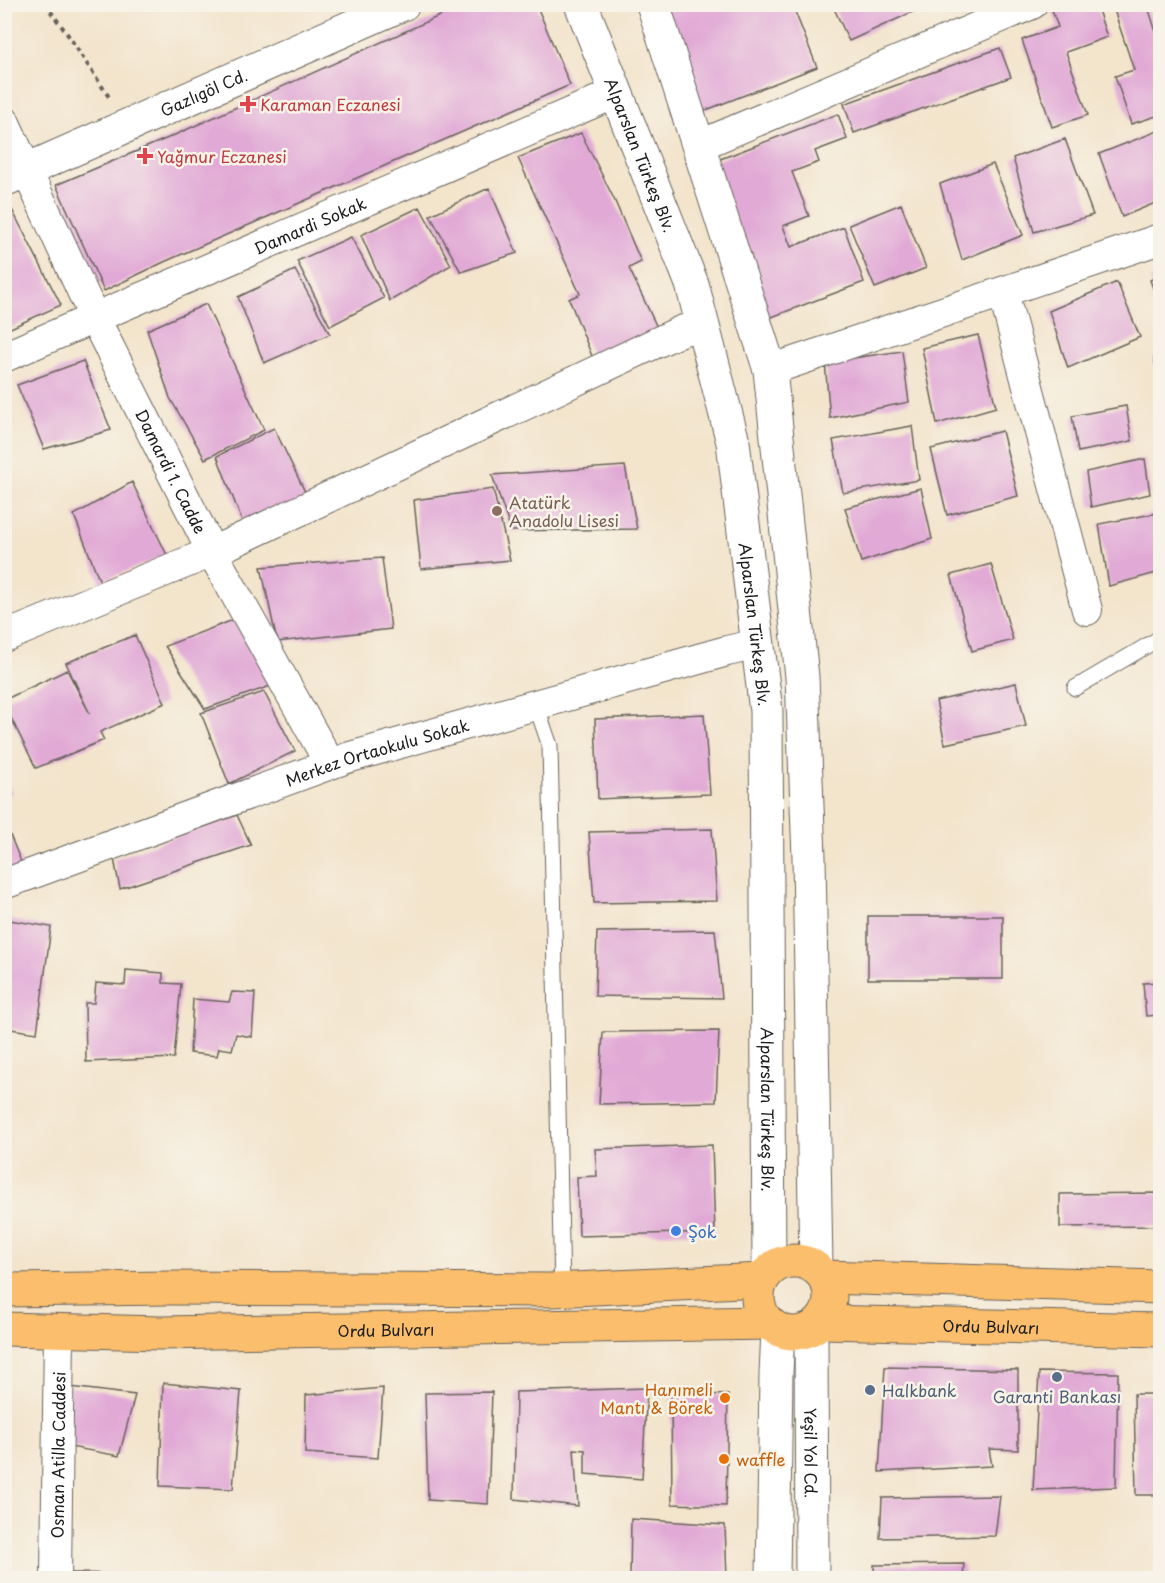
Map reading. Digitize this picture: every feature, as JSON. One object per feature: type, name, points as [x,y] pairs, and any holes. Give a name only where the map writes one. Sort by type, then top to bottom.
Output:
[{"type":"main road","points":[[774,1326],[758,1304],[758,1292],[765,1275],[780,1263],[792,1261],[804,1262],[820,1272],[829,1288],[830,1301],[827,1312],[816,1325]]},
{"type":"main road","points":[[820,1272],[1161,1287]]},
{"type":"main road","points":[[4,1290],[171,1288],[562,1290],[765,1275]]},
{"type":"main road","name":"Ordu Bulvarı","points":[[4,1329],[161,1333],[774,1326],[789,1333],[801,1332],[816,1325],[1161,1330]]},
{"type":"street","name":"Gazlıgöl Cd.","points":[[16,175],[403,4]]},
{"type":"street","name":"Alparslan Türkeş Blv.","points":[[581,4],[692,284],[733,442],[766,711],[765,1275]]},
{"type":"street","points":[[653,4],[770,370],[802,677],[810,869],[820,1272]]},
{"type":"street","points":[[698,146],[1032,4]]},
{"type":"street","name":"Damardi Sokak","points":[[4,357],[616,93]]},
{"type":"street","name":"Damardi 1. Cadde","points":[[4,122],[16,175],[94,317],[212,552],[330,764]]},
{"type":"street","points":[[770,370],[1161,239]]},
{"type":"street","points":[[1003,292],[1087,610]]},
{"type":"street","points":[[4,637],[212,552],[681,331],[702,324]]},
{"type":"street","name":"Merkez Ortaokulu Sokak","points":[[4,884],[330,764],[726,651],[758,644]]},
{"type":"street","name":"Yeşil Yol Cd.","points":[[812,1578],[816,1325]]},
{"type":"street","points":[[773,1578],[776,1374],[774,1326]]},
{"type":"street","name":"Osman Atilla Caddesi","points":[[56,1578],[59,1330]]},
{"type":"lane","points":[[1076,688],[1161,638]]},
{"type":"lane","points":[[536,705],[550,746],[562,1290]]},
{"type":"path","points":[[45,4],[128,126]]},
{"type":"building","points":[[466,4],[503,4],[505,8],[519,4],[536,4],[570,85],[164,262],[104,291],[56,185],[168,138]]},
{"type":"building","points":[[658,4],[745,4],[747,9],[759,4],[792,4],[817,67],[701,112]]},
{"type":"building","points":[[832,4],[930,4],[849,41]]},
{"type":"building","points":[[1050,4],[1096,4],[1107,37],[1066,52],[1088,115],[1052,127],[1022,40],[1058,27]]},
{"type":"building","points":[[1112,4],[1147,4],[1160,44],[1160,115],[1131,124],[1115,76],[1134,70]]},
{"type":"building","points":[[1000,48],[1011,77],[854,133],[844,104]]},
{"type":"building","points":[[838,114],[847,139],[815,151],[819,162],[792,172],[809,216],[783,226],[791,247],[844,227],[864,282],[769,318],[710,163]]},
{"type":"building","points":[[1160,130],[1160,201],[1122,217],[1099,154]]},
{"type":"building","points":[[581,133],[614,199],[641,262],[629,268],[661,336],[596,366],[569,299],[580,294],[518,158]]},
{"type":"building","points":[[1065,139],[1093,215],[1034,232],[1013,158]]},
{"type":"building","points":[[993,164],[1023,235],[962,260],[940,184]]},
{"type":"building","points":[[489,188],[517,253],[461,272],[430,215]]},
{"type":"building","points":[[6,198],[61,305],[4,331],[4,199]]},
{"type":"building","points":[[901,204],[926,268],[875,288],[849,225]]},
{"type":"building","points":[[420,207],[451,265],[390,301],[361,235]]},
{"type":"building","points":[[351,237],[384,298],[330,326],[297,261]]},
{"type":"building","points":[[295,270],[330,334],[264,363],[238,297]]},
{"type":"building","points":[[1160,275],[1160,307],[1150,280]]},
{"type":"building","points":[[1117,282],[1140,337],[1068,368],[1049,311]]},
{"type":"building","points":[[206,304],[264,430],[205,459],[170,398],[147,330]]},
{"type":"building","points":[[978,335],[996,407],[937,424],[922,348]]},
{"type":"building","points":[[902,351],[909,402],[830,418],[825,362]]},
{"type":"building","points":[[1160,356],[1160,383],[1154,358]]},
{"type":"building","points":[[83,361],[111,430],[44,449],[17,385]]},
{"type":"building","points":[[1126,406],[1132,441],[1078,452],[1072,416]]},
{"type":"building","points":[[912,426],[919,480],[843,493],[833,440]]},
{"type":"building","points":[[274,428],[308,498],[245,529],[217,456]]},
{"type":"building","points":[[1002,431],[1018,496],[947,515],[931,449]]},
{"type":"building","points":[[1145,459],[1150,494],[1091,507],[1086,472]]},
{"type":"building","points":[[625,466],[637,529],[511,531],[492,475]]},
{"type":"building","points":[[132,482],[167,555],[100,582],[74,515]]},
{"type":"building","points":[[921,488],[932,539],[861,562],[845,508]]},
{"type":"building","points":[[493,489],[510,560],[421,569],[414,500]]},
{"type":"building","points":[[1158,513],[1160,572],[1109,586],[1099,524]]},
{"type":"building","points":[[382,558],[391,629],[277,642],[261,567]]},
{"type":"building","points":[[991,564],[1013,640],[972,651],[951,575]]},
{"type":"building","points":[[241,617],[276,684],[205,709],[165,646]]},
{"type":"building","points":[[135,635],[165,703],[100,732],[104,740],[36,768],[4,700],[67,670],[90,714],[66,663]]},
{"type":"building","points":[[1016,683],[1026,726],[945,744],[936,701]]},
{"type":"building","points":[[264,692],[295,751],[229,784],[201,713]]},
{"type":"building","points":[[704,714],[710,794],[598,799],[595,719]]},
{"type":"building","points":[[4,779],[12,793],[4,796]]},
{"type":"building","points":[[237,815],[251,845],[120,889],[114,859]]},
{"type":"building","points":[[5,823],[24,869],[5,876]]},
{"type":"building","points":[[712,829],[717,901],[594,903],[589,832]]},
{"type":"building","points":[[868,916],[1003,916],[1003,979],[868,979]]},
{"type":"building","points":[[4,919],[51,927],[37,1033],[4,1028]]},
{"type":"building","points":[[715,930],[722,998],[595,996],[597,932]]},
{"type":"building","points":[[126,970],[163,973],[163,983],[181,984],[174,1058],[86,1062],[85,1003],[94,1003],[96,983],[125,985]]},
{"type":"building","points":[[1160,982],[1160,1015],[1146,1016],[1143,983]]},
{"type":"building","points":[[232,992],[255,993],[252,1037],[236,1034],[232,1050],[219,1048],[217,1056],[190,1053],[193,999],[229,1002]]},
{"type":"building","points":[[719,1031],[716,1102],[599,1104],[603,1032]]},
{"type":"building","points":[[712,1145],[715,1232],[579,1236],[577,1177],[597,1176],[595,1149]]},
{"type":"building","points":[[1160,1193],[1160,1226],[1060,1227],[1060,1194]]},
{"type":"building","points":[[885,1367],[1018,1370],[1018,1450],[989,1449],[992,1466],[879,1472]]},
{"type":"building","points":[[1039,1372],[1118,1373],[1116,1487],[1033,1490]]},
{"type":"building","points":[[163,1383],[241,1391],[233,1489],[160,1486]]},
{"type":"building","points":[[70,1387],[135,1395],[119,1456],[70,1447]]},
{"type":"building","points":[[383,1388],[378,1458],[305,1453],[306,1395]]},
{"type":"building","points":[[647,1388],[642,1479],[585,1474],[585,1450],[574,1449],[578,1506],[514,1499],[516,1392]]},
{"type":"building","points":[[492,1392],[488,1504],[428,1500],[425,1393]]},
{"type":"building","points":[[671,1393],[728,1395],[726,1506],[672,1504]]},
{"type":"building","points":[[1134,1394],[1160,1394],[1160,1495],[1136,1495]]},
{"type":"building","points":[[1000,1496],[995,1536],[880,1538],[882,1498]]},
{"type":"building","points":[[631,1519],[725,1525],[727,1578],[630,1578]]},
{"type":"building","points":[[964,1564],[963,1578],[874,1578],[874,1565]]},
{"type":"building","points":[[70,1573],[125,1574],[125,1578],[70,1578]]},
{"type":"place","name":"Karaman Eczanesi","points":[[248,104]]},
{"type":"place","name":"Yağmur Eczanesi","points":[[145,156]]},
{"type":"place","name":"Atatürk Anadolu Lisesi","points":[[497,511]]},
{"type":"place","name":"Şok","points":[[676,1231]]},
{"type":"place","name":"Garanti Bankası","points":[[1057,1377]]},
{"type":"place","name":"Halkbank","points":[[870,1390]]},
{"type":"place","name":"Hanımeli Mantı & Börek","points":[[725,1398]]},
{"type":"place","name":"waffle","points":[[724,1459]]}]
